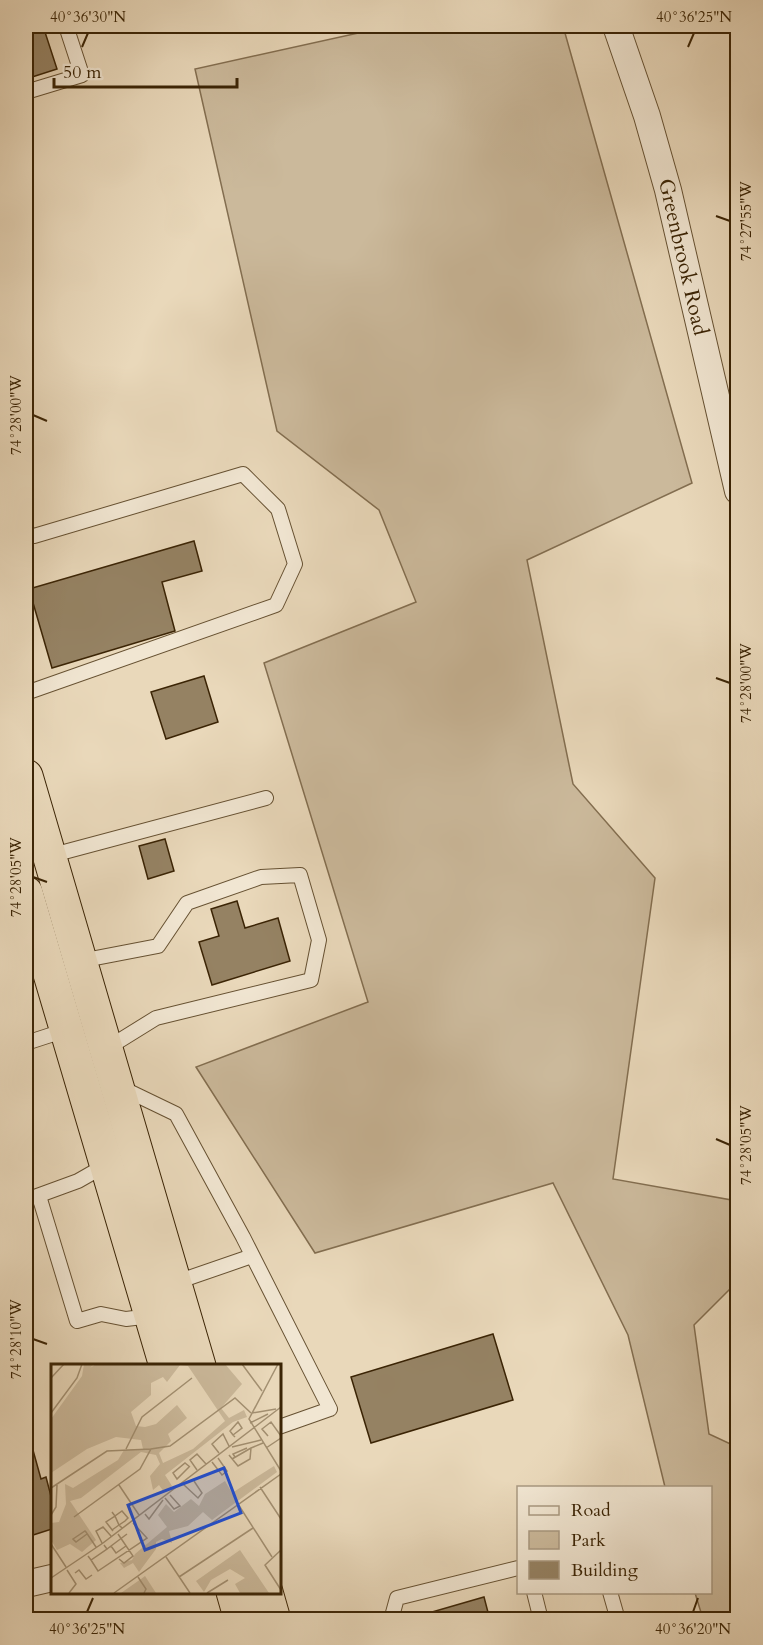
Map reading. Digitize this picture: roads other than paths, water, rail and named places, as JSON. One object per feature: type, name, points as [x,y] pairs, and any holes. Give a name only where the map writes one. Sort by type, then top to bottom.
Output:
[{"type":"highway","points":[[26,776],[198,1364]]},
{"type":"highway","points":[[26,893],[165,1364]]},
{"type":"highway","points":[[233,1594],[241,1620]]},
{"type":"highway","points":[[266,1594],[274,1620]]},
{"type":"street","name":"Greenbrook Road","points":[[616,26],[647,116],[668,190],[738,491]]},
{"type":"street","points":[[26,1584],[51,1578]]},
{"type":"lane","points":[[26,92],[82,75],[66,26]]},
{"type":"lane","points":[[26,533],[34,536],[243,474],[278,509],[295,564],[276,605],[26,693]]},
{"type":"lane","points":[[49,856],[266,798]]},
{"type":"lane","points":[[80,961],[158,946],[187,903],[261,877],[300,875],[319,940],[311,980],[156,1018],[106,1049]]},
{"type":"lane","points":[[26,1042],[66,1030]]},
{"type":"lane","points":[[116,1085],[176,1114],[330,1409],[280,1427]]},
{"type":"lane","points":[[106,1165],[78,1181],[32,1198],[77,1321],[101,1314],[126,1318],[151,1316]]},
{"type":"lane","points":[[174,1283],[252,1256]]},
{"type":"lane","points":[[391,1620],[397,1598],[517,1568]]},
{"type":"lane","points":[[534,1594],[541,1620]]},
{"type":"lane","points":[[610,1594],[618,1620]]}]
